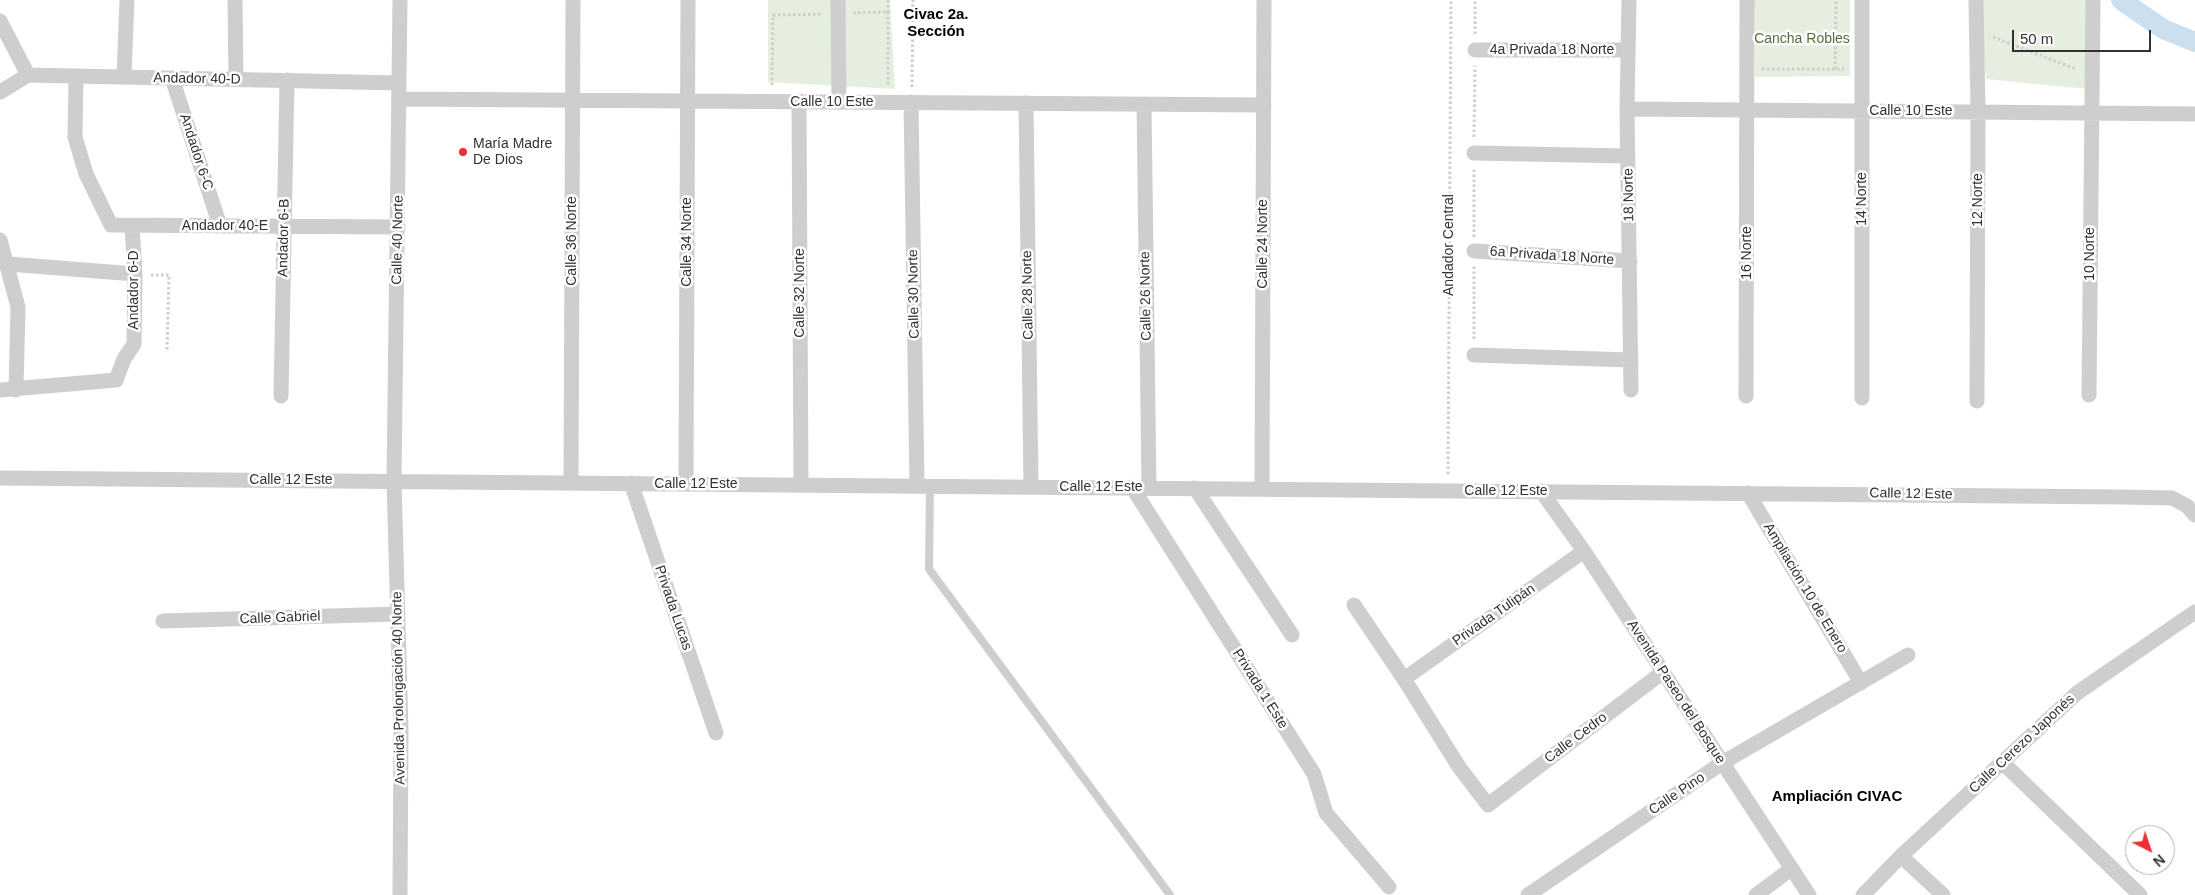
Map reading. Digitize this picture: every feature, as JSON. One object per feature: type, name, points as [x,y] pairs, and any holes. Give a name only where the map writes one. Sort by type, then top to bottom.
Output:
[{"type":"street","points":[[124,77],[127,0]]},
{"type":"street","points":[[235,0],[236,80]]},
{"type":"street","name":"Calle 40 Norte","points":[[394,481],[400,0]]},
{"type":"street","name":"Calle 36 Norte","points":[[571,483],[573,0]]},
{"type":"street","name":"Calle 34 Norte","points":[[686,484],[688,0]]},
{"type":"street","points":[[838,0],[839,102]]},
{"type":"street","name":"Calle 24 Norte","points":[[1262,488],[1264,0]]},
{"type":"street","name":"18 Norte","points":[[1629,0],[1627,109],[1632,390]]},
{"type":"street","name":"16 Norte","points":[[1746,396],[1747,0]]},
{"type":"street","name":"14 Norte","points":[[1862,0],[1862,398]]},
{"type":"street","name":"12 Norte","points":[[1976,0],[1978,112],[1976,401]]},
{"type":"street","name":"10 Norte","points":[[2089,395],[2093,0]]},
{"type":"street","points":[[0,21],[28,76]]},
{"type":"street","name":"4a Privada 18 Norte","points":[[1475,50],[1628,50]]},
{"type":"street","name":"Andador 40-D","points":[[0,92],[28,76],[399,83]]},
{"type":"street","name":"Andador 40-E","points":[[76,76],[75,137],[86,174],[111,226],[398,227]]},
{"type":"street","name":"Andador 6-C","points":[[172,78],[220,226]]},
{"type":"street","name":"Andador 6-B","points":[[281,396],[287,80]]},
{"type":"street","name":"Calle 10 Este","points":[[399,99],[1264,105]]},
{"type":"street","name":"Calle 32 Norte","points":[[799,101],[802,485]]},
{"type":"street","name":"Calle 30 Norte","points":[[911,102],[924,486]]},
{"type":"street","name":"Calle 28 Norte","points":[[1026,103],[1031,487]]},
{"type":"street","name":"Calle 26 Norte","points":[[1144,104],[1149,488]]},
{"type":"street","name":"Calle 10 Este","points":[[1627,109],[2195,114]]},
{"type":"street","points":[[1474,152],[1628,156]]},
{"type":"street","name":"Andador 6-D","points":[[16,390],[116,380],[124,359],[134,344],[136,274],[132,226]]},
{"type":"street","points":[[0,240],[8,264],[18,308],[16,390],[0,390]]},
{"type":"street","name":"6a Privada 18 Norte","points":[[1474,251],[1630,261]]},
{"type":"street","points":[[8,264],[136,274]]},
{"type":"street","points":[[1474,355],[1631,360]]},
{"type":"street","name":"Calle 12 Este","points":[[0,478],[1262,488],[2172,498],[2187,506],[2195,516]]},
{"type":"street","name":"Avenida Prolongación 40 Norte","points":[[394,481],[401,731],[400,895]]},
{"type":"street","name":"Privada Lucas","points":[[631,484],[716,733]]},
{"type":"street","name":"Privada 1 Este","points":[[1132,488],[1314,774],[1326,813],[1389,887]]},
{"type":"street","points":[[1195,488],[1292,635]]},
{"type":"street","name":"Avenida Paseo del Bosque","points":[[1541,491],[1584,550],[1809,895]]},
{"type":"street","name":"Ampliación 10 de Enero","points":[[1748,493],[1861,683]]},
{"type":"street","name":"Privada Tulipán","points":[[1404,679],[1584,550]]},
{"type":"street","points":[[1354,605],[1404,679]]},
{"type":"street","name":"Calle Cerezo Japonés","points":[[1864,895],[1901,856],[2077,693],[2195,612]]},
{"type":"street","name":"Calle Gabriel","points":[[163,621],[397,614]]},
{"type":"street","name":"Calle Pino","points":[[1528,895],[1722,763],[1908,655]]},
{"type":"street","name":"Calle Cedro","points":[[1404,679],[1459,767],[1488,804],[1663,672]]},
{"type":"street","points":[[2002,762],[2140,895]]},
{"type":"street","points":[[1901,856],[1943,895]]},
{"type":"street","points":[[1756,895],[1792,868]]},
{"type":"lane","points":[[924,486],[929,569],[1170,895]]},
{"type":"path","points":[[888,0],[888,92]]},
{"type":"path","points":[[911,102],[912,0]]},
{"type":"path","name":"Andador Central","points":[[1451,0],[1447,470],[1452,490]]},
{"type":"path","name":"Andador Central","points":[[1474,355],[1475,0]]},
{"type":"path","points":[[1835,69],[1836,0]]},
{"type":"path","points":[[850,14],[888,12]]},
{"type":"path","points":[[772,94],[773,15]]},
{"type":"path","points":[[1990,35],[2091,74]]},
{"type":"path","points":[[1756,70],[1844,68]]},
{"type":"path","points":[[167,351],[169,275]]},
{"type":"green space","points":[[768,0],[890,0],[895,89],[768,82]]},
{"type":"green space","name":"Cancha Robles","points":[[1754,0],[1850,0],[1850,76],[1755,77]]},
{"type":"green space","points":[[1982,0],[2089,0],[2087,89],[1986,79],[1981,32]]},
{"type":"waterway","points":[[2121,0],[2163,29],[2195,42]]},
{"type":"place","name":"María Madre De Dios","points":[[463,152]]},
{"type":"district","name":"Civac 2a. Sección","points":[[936,24]]},
{"type":"district","name":"Ampliación CIVAC","points":[[1837,797]]}]
